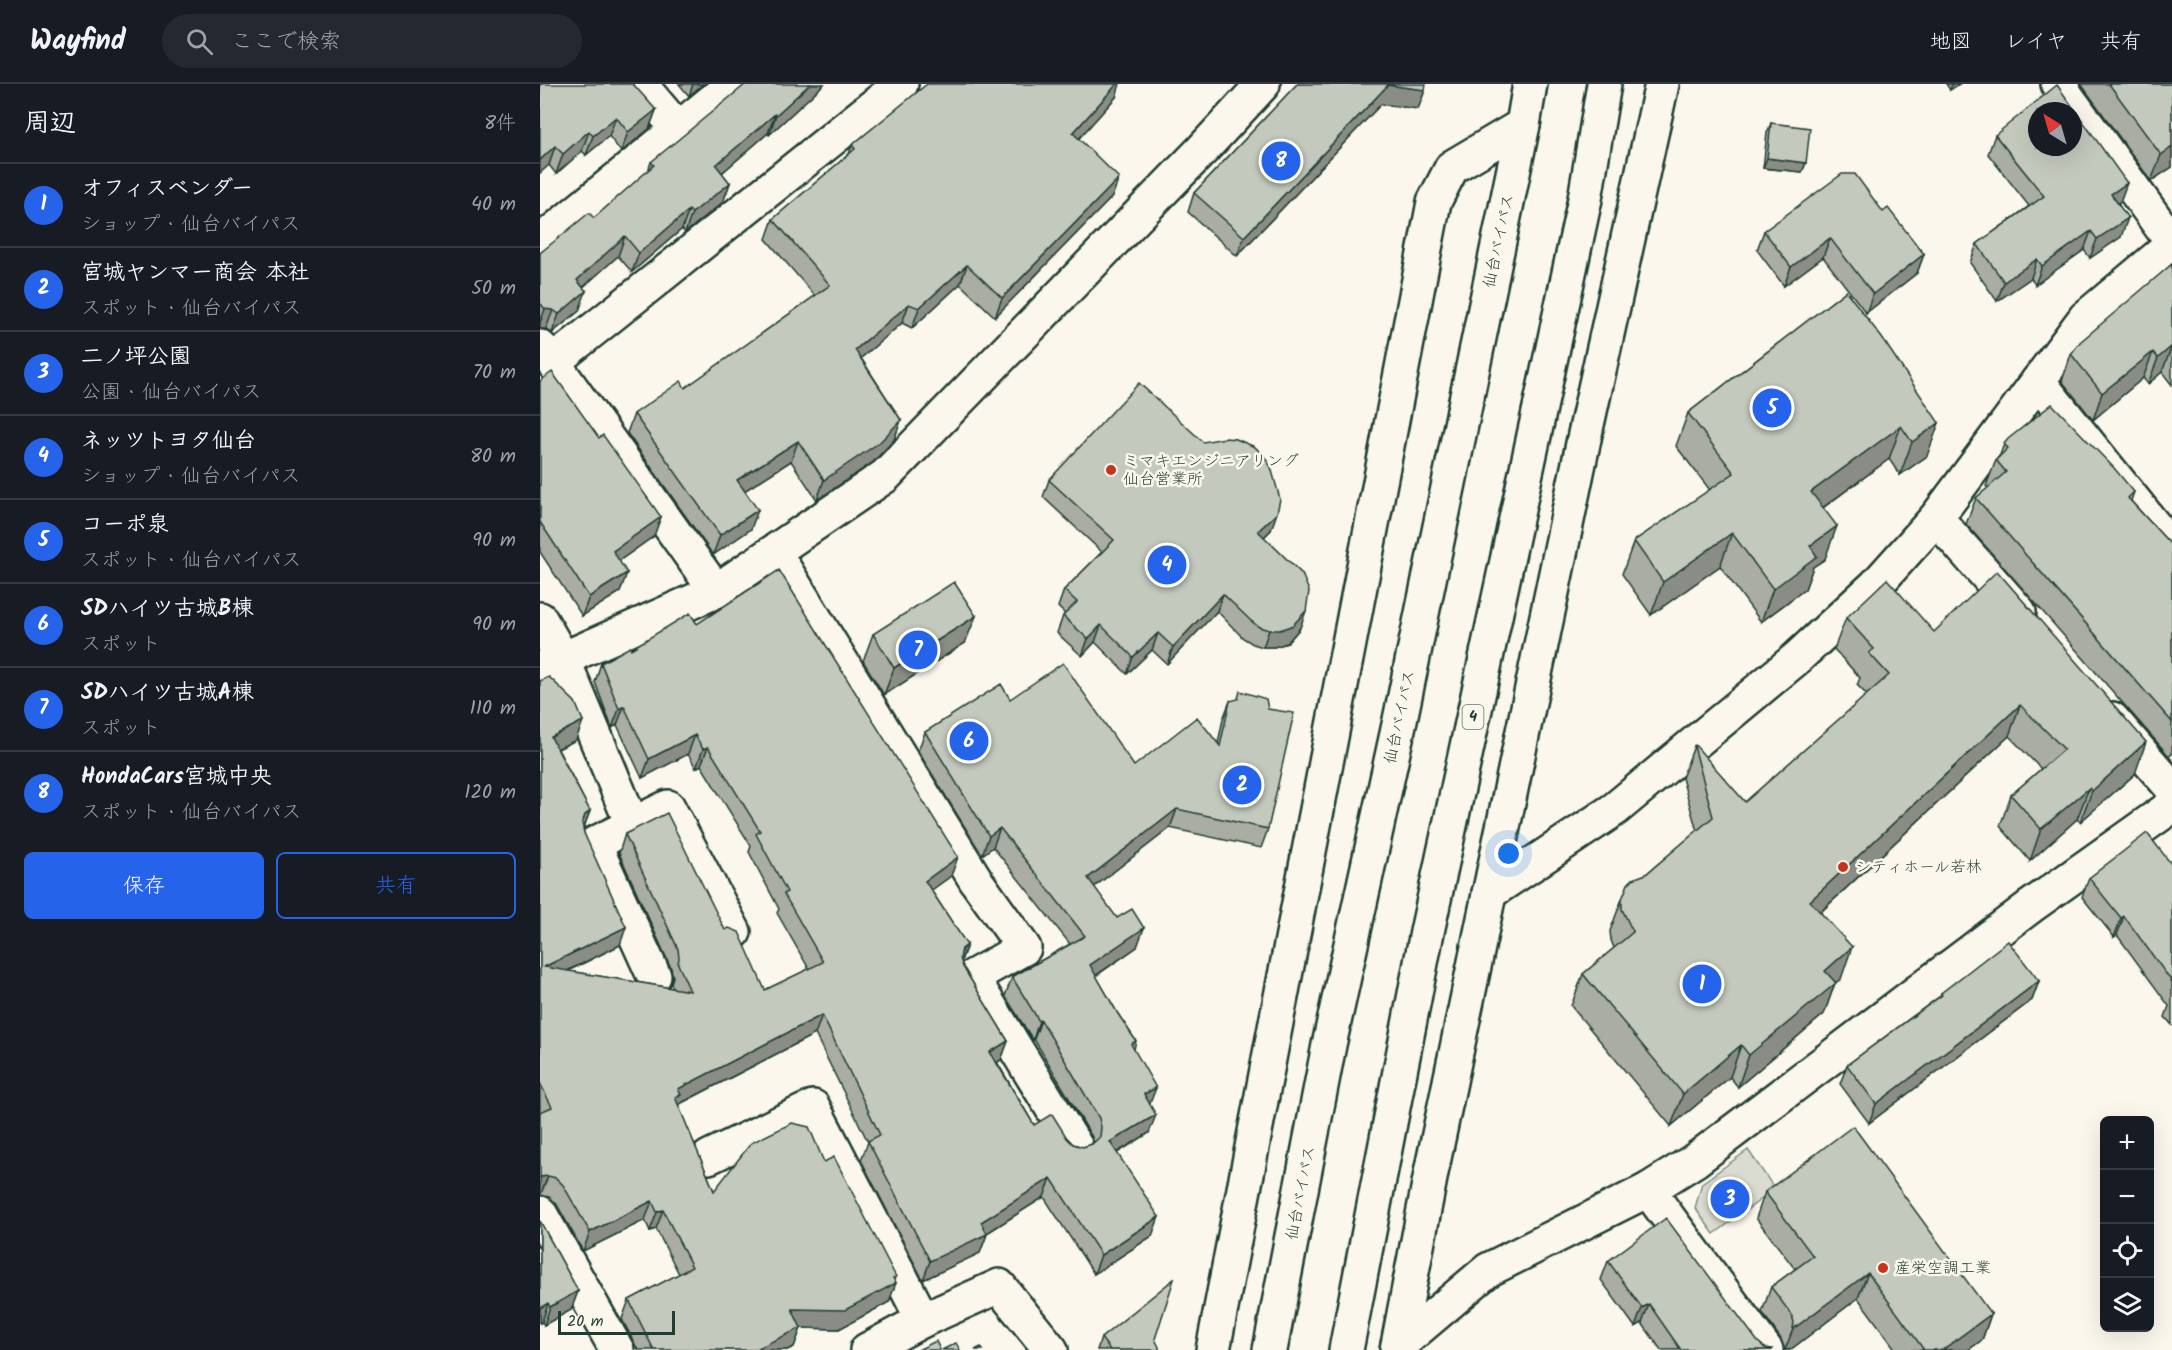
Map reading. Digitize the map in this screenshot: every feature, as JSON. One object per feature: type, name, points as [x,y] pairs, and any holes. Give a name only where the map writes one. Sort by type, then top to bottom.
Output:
[{"type":"main road","points":[[640,84],[678,129]]},
{"type":"main road","points":[[540,242],[733,84]]},
{"type":"main road","points":[[716,591],[547,354],[901,84]]},
{"type":"main road","points":[[551,664],[716,591],[885,476],[1202,150],[1263,84]]},
{"type":"main road","name":"仙台バイパス","points":[[1270,1350],[1329,1045],[1400,720],[1530,84]]},
{"type":"main road","name":"4","points":[[1346,1350],[1427,932],[1582,210],[1604,84]]},
{"type":"main road","points":[[1398,1348],[1432,1168],[1585,434],[1662,84]]},
{"type":"main road","points":[[1490,893],[1615,809],[1797,658],[1876,585],[1936,518],[2085,318],[2172,243],[2058,84]]},
{"type":"main road","points":[[1213,1350],[1434,202],[1452,167],[1523,125]]},
{"type":"main road","points":[[2038,381],[2172,548]]},
{"type":"main road","points":[[1936,518],[2038,635]]},
{"type":"main road","points":[[774,552],[977,882],[1024,948],[972,977],[1076,1147]]},
{"type":"main road","points":[[540,619],[551,664],[632,824]]},
{"type":"main road","points":[[2093,698],[2172,788]]},
{"type":"main road","points":[[1398,1348],[1488,1270],[1648,1190],[1694,1161],[2031,906],[2172,806]]},
{"type":"main road","points":[[654,976],[594,844],[668,807],[734,932]]},
{"type":"main road","points":[[709,1157],[813,1107],[923,1320]]},
{"type":"main road","points":[[1648,1190],[1766,1350]]},
{"type":"main road","points":[[540,1213],[614,1349]]},
{"type":"main road","points":[[867,1350],[923,1320],[999,1286],[1051,1350]]},
{"type":"shaded area","points":[[1748,1150],[1775,1189],[1714,1234],[1695,1208],[1702,1183]]},
{"type":"building","points":[[540,84],[633,84],[656,110],[628,132],[616,117],[593,136],[589,131],[563,154],[555,146],[540,160]]},
{"type":"building","points":[[746,84],[810,84],[716,165],[730,183],[692,213],[689,210],[639,253],[625,236],[577,280],[586,291],[559,314],[545,309],[540,303],[540,253],[589,213],[594,218],[654,165],[651,162]]},
{"type":"building","points":[[927,84],[1117,84],[1073,133],[1119,178],[1002,298],[967,265],[919,308],[909,304],[855,350],[901,420],[880,442],[824,480],[798,441],[737,480],[758,510],[720,535],[634,414],[681,381],[685,388],[830,285],[773,219],[855,149],[852,145]]},
{"type":"building","points":[[1297,84],[1426,84],[1425,90],[1388,85],[1244,237],[1194,193]]},
{"type":"building","points":[[2109,84],[2172,84],[2172,147],[2161,155]]},
{"type":"building","points":[[2057,85],[2069,102],[2036,102]]},
{"type":"building","points":[[2028,108],[2028,156],[2082,156],[2082,120],[2127,183],[2111,194],[2128,218],[2097,239],[2091,231],[2042,266],[2037,259],[2004,282],[1977,244],[2044,196],[1995,135]]},
{"type":"building","points":[[1771,123],[1810,128],[1806,163],[1767,158]]},
{"type":"building","points":[[1842,174],[1855,174],[1883,212],[1888,208],[1924,254],[1873,294],[1830,238],[1791,267],[1764,231]]},
{"type":"building","points":[[2172,264],[2172,346],[2158,358],[2153,352],[2102,393],[2071,354],[2080,342]]},
{"type":"building","points":[[1846,291],[1882,338],[1939,423],[1912,442],[1901,426],[1811,492],[1837,526],[1810,546],[1817,556],[1773,589],[1732,533],[1663,582],[1634,541],[1734,473],[1688,413]]},
{"type":"building","points":[[552,372],[599,438],[603,435],[661,517],[613,551],[627,573],[589,597],[540,522],[540,381]]},
{"type":"building","points":[[1139,383],[1203,442],[1225,438],[1236,439],[1255,447],[1271,467],[1280,499],[1277,513],[1258,531],[1302,574],[1309,591],[1306,611],[1293,625],[1280,630],[1259,627],[1223,594],[1173,647],[1158,633],[1133,657],[1101,625],[1088,639],[1063,616],[1077,602],[1064,590],[1114,540],[1049,480]]},
{"type":"building","points":[[2052,404],[2114,468],[2134,492],[2128,498],[2172,546],[2172,722],[1976,498],[2006,472],[1996,460],[2008,448],[2004,444],[2008,439]]},
{"type":"building","points":[[779,570],[958,857],[925,881],[967,945],[962,949],[960,958],[963,967],[1008,1041],[990,1052],[1034,1125],[1052,1114],[1067,1138],[1073,1144],[1083,1147],[1092,1144],[1100,1137],[1099,1118],[1041,1020],[1039,1021],[1012,977],[1085,936],[1000,828],[989,836],[925,732],[1001,684],[1010,699],[1063,663],[1134,766],[1197,717],[1220,746],[1230,701],[1238,699],[1240,691],[1266,699],[1268,709],[1294,713],[1268,829],[1177,809],[1088,878],[1117,918],[1132,909],[1144,928],[1090,965],[1136,1041],[1131,1044],[1156,1088],[1144,1094],[1156,1115],[1110,1142],[1159,1217],[1101,1255],[1051,1178],[981,1222],[987,1234],[930,1261],[868,1141],[880,1135],[822,1015],[678,1089],[681,1095],[675,1097],[714,1191],[751,1143],[792,1123],[809,1127],[824,1162],[834,1157],[896,1277],[893,1278],[896,1283],[845,1310],[792,1309],[801,1328],[754,1350],[654,1350],[629,1300],[692,1267],[663,1210],[657,1212],[652,1201],[590,1232],[563,1185],[556,1178],[540,1177],[540,1112],[552,1107],[540,1083],[540,681],[549,677],[575,702],[583,721],[551,737],[590,811],[585,815],[582,823],[584,833],[626,927],[544,967],[690,991],[678,964],[678,949],[625,834],[667,813],[725,930],[729,928],[739,932],[765,990],[823,962],[784,894],[787,892],[756,834],[760,831],[708,747],[703,749],[695,735],[649,759],[624,706],[619,709],[601,663],[630,647],[631,649],[690,613],[697,624]]},
{"type":"building","points":[[1997,571],[2146,742],[2092,791],[2089,788],[2041,829],[2011,795],[2064,749],[2020,705],[1810,901],[1852,947],[1825,971],[1836,983],[1749,1055],[1741,1045],[1683,1094],[1583,974],[1633,932],[1622,909],[1622,899],[1628,884],[1633,879],[1646,874],[1713,817],[1694,746],[1745,802],[1889,675],[1869,653],[1874,649],[1846,618],[1887,579],[1934,632]]},
{"type":"building","points":[[954,582],[976,616],[894,668],[873,634]]},
{"type":"building","points":[[2147,833],[2172,865],[2172,982],[2124,916],[2121,918],[2089,878]]},
{"type":"building","points":[[2008,941],[2039,981],[1876,1104],[1847,1065],[1942,995],[1941,993]]},
{"type":"building","points":[[1853,1126],[1991,1314],[1942,1350],[1924,1350],[1868,1273],[1793,1329],[1794,1322],[1791,1314],[1771,1287],[1813,1256],[1765,1192]]},
{"type":"building","points":[[1666,1218],[1758,1342],[1772,1350],[1681,1350],[1649,1304],[1642,1308],[1608,1261]]},
{"type":"building","points":[[540,1221],[578,1291],[550,1307],[548,1303],[540,1308]]},
{"type":"building","points":[[1174,1279],[1155,1339],[1159,1350],[1110,1350],[1101,1338]]},
{"type":"building","points":[[936,1341],[940,1350],[918,1350]]},
{"type":"building","points":[[956,1343],[960,1350],[942,1350]]},
{"type":"place","name":"HondaCars宮城中央","points":[[1281,161]]},
{"type":"place","name":"コーポ泉","points":[[1772,408]]},
{"type":"place","name":"ミマキエンジニアリング 仙台営業所","points":[[1111,470]]},
{"type":"place","name":"ネッツトヨタ仙台","points":[[1167,565]]},
{"type":"place","name":"SDハイツ古城A棟","points":[[918,650]]},
{"type":"place","name":"SDハイツ古城B棟","points":[[969,741]]},
{"type":"place","name":"宮城ヤンマー商会 本社","points":[[1242,785]]},
{"type":"place","name":"シティホール若林","points":[[1843,867]]},
{"type":"place","name":"オフィスベンダー","points":[[1702,984]]},
{"type":"place","name":"二ノ坪公園","points":[[1730,1199]]},
{"type":"place","name":"産栄空調工業","points":[[1883,1268]]}]
